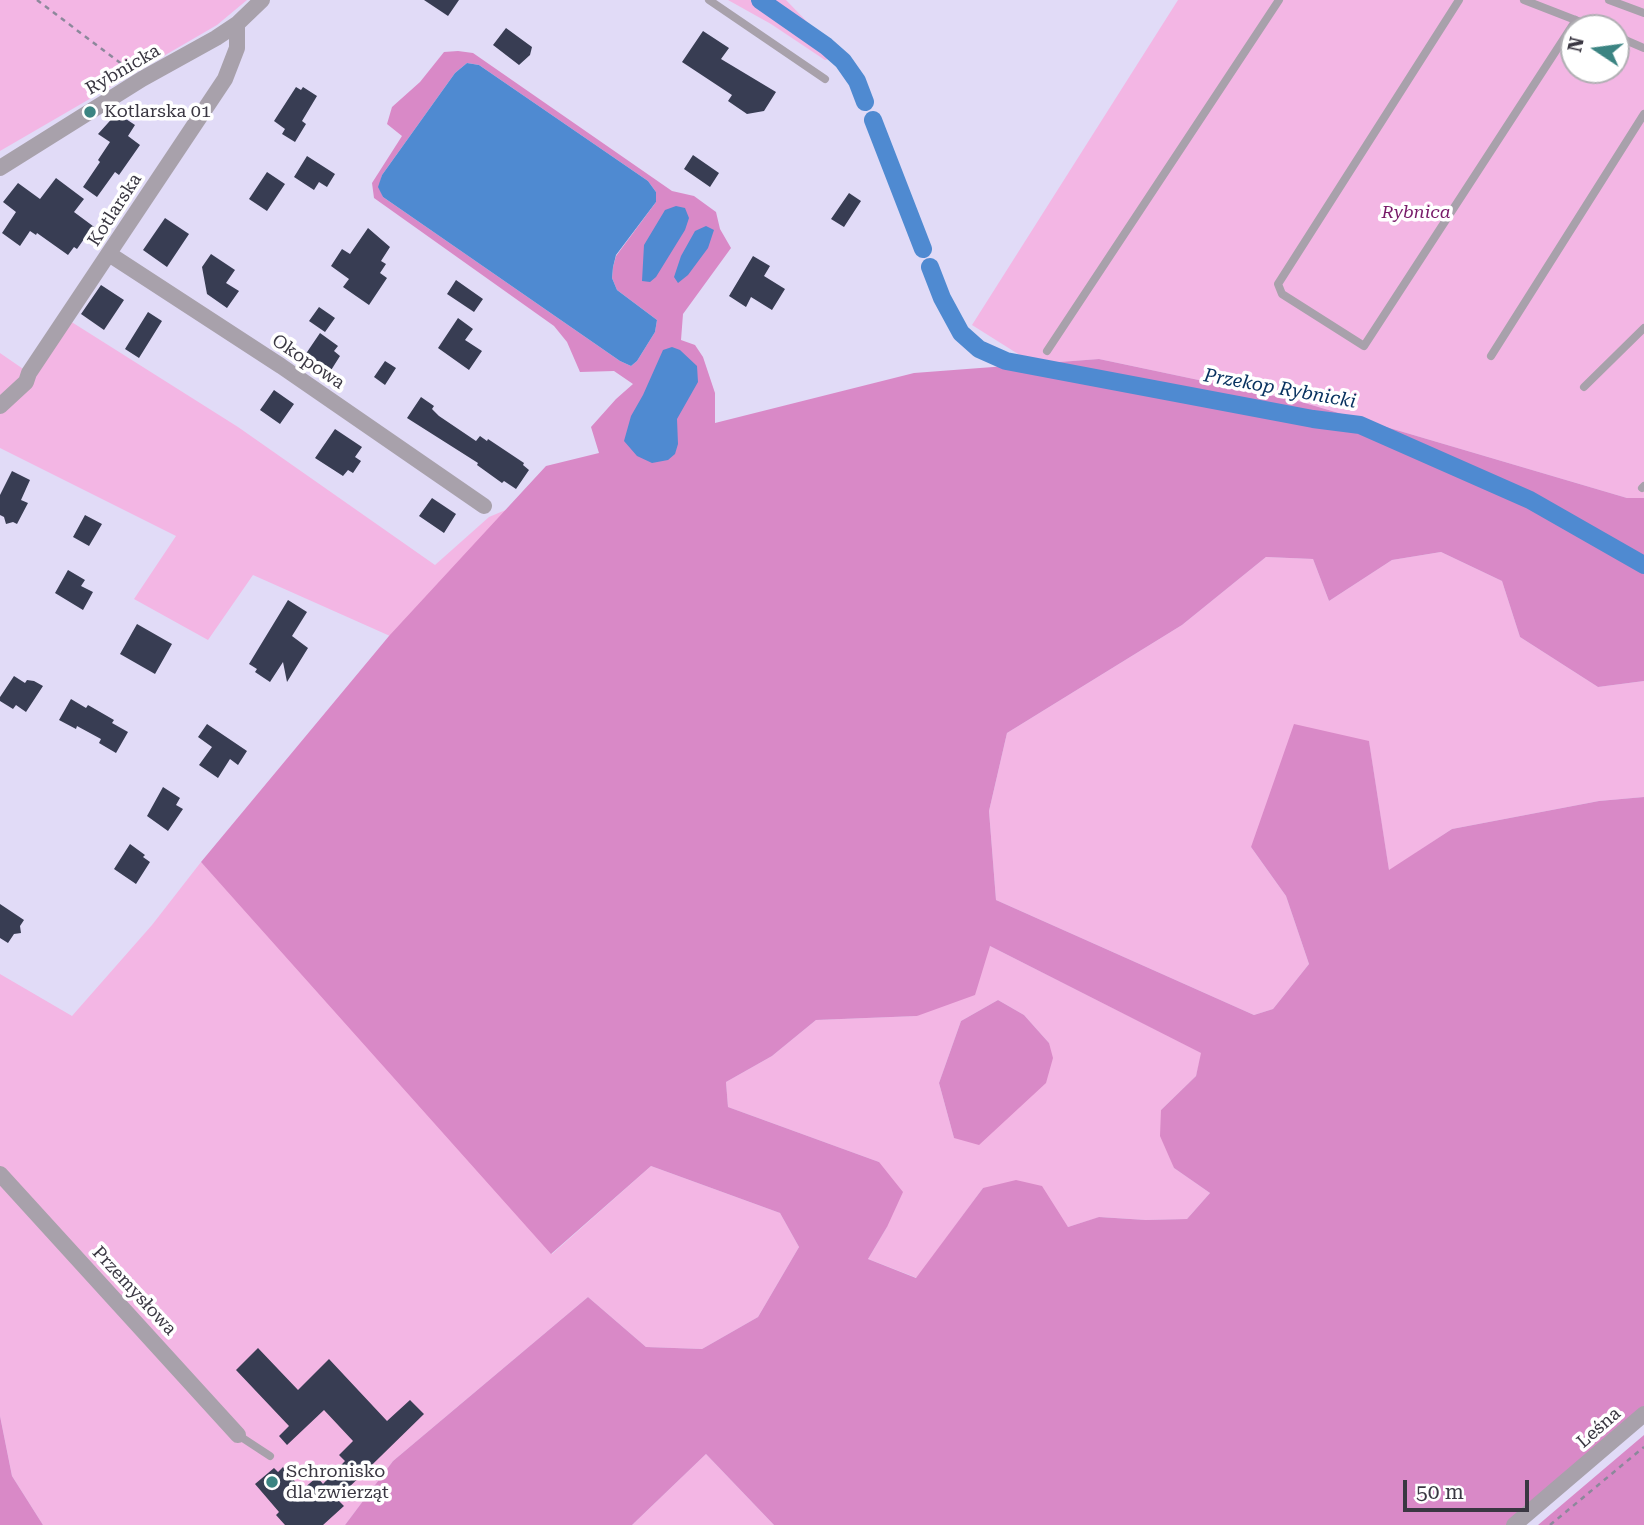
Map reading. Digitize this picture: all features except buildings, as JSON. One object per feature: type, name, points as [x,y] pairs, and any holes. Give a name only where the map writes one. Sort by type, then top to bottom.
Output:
[{"type":"street","name":"Rybnicka","points":[[0,168],[142,79],[237,24],[262,0]]},
{"type":"street","name":"Kotlarska","points":[[0,406],[26,382],[29,373],[225,79],[237,48],[237,24]]},
{"type":"street","name":"Okopowa","points":[[109,254],[281,366],[484,506]]},
{"type":"street","name":"Przemysłowa","points":[[0,1174],[238,1435]]},
{"type":"street","name":"Leśna","points":[[1514,1525],[1644,1414]]},
{"type":"lane","points":[[709,0],[825,79]]},
{"type":"lane","points":[[1047,351],[1279,0]]},
{"type":"lane","points":[[1459,0],[1278,284],[1282,294],[1364,346],[1560,45]]},
{"type":"lane","points":[[1524,0],[1560,14]]},
{"type":"lane","points":[[1609,0],[1644,13]]},
{"type":"lane","points":[[1491,356],[1644,114]]},
{"type":"lane","points":[[1584,387],[1644,328]]},
{"type":"lane","points":[[238,1435],[270,1456]]},
{"type":"path","points":[[37,0],[142,79]]},
{"type":"path","points":[[1550,1525],[1644,1447]]},
{"type":"green space","points":[[0,0],[247,0],[217,25],[0,151]]},
{"type":"green space","points":[[728,0],[786,0],[814,29],[835,44],[833,58],[825,60],[771,24]]},
{"type":"green space","name":"Rybnica","points":[[1178,0],[1644,0],[1644,498],[1627,498],[1298,401],[1099,359],[1034,364],[972,325]]},
{"type":"green space","points":[[70,321],[238,427],[435,565],[489,517],[508,509],[390,636],[253,575],[208,640],[134,599],[176,536],[0,448],[0,413]]},
{"type":"green space","points":[[0,353],[29,373],[0,397]]},
{"type":"green space","points":[[1441,552],[1502,581],[1520,637],[1598,687],[1644,681],[1644,797],[1599,801],[1452,829],[1389,871],[1369,742],[1251,847],[1286,896],[1309,964],[1273,1009],[1254,1015],[996,900],[989,811],[1007,733],[1182,625],[1266,557],[1313,559],[1329,601],[1392,560]]},
{"type":"green space","points":[[201,862],[347,1019],[552,1254],[651,1166],[780,1213],[799,1247],[758,1317],[702,1349],[646,1347],[588,1297],[393,1461],[345,1525],[43,1525],[12,1476],[0,1416],[0,974],[72,1016],[152,925]]},
{"type":"green space","points":[[990,946],[1202,1053],[1196,1076],[1161,1110],[1174,1168],[1210,1193],[1187,1219],[1100,1217],[1068,1227],[983,1188],[917,1278],[868,1259],[887,1227],[879,1162],[728,1107],[726,1082],[772,1056],[816,1020],[917,1016]],"holes":[[[998,1000],[1024,1015],[1049,1043],[954,1138],[939,1083],[961,1021]]]},
{"type":"green space","points":[[706,1454],[774,1525],[632,1525]]},
{"type":"shaded area","points":[[444,52],[473,53],[672,191],[694,196],[716,212],[720,229],[731,248],[683,314],[681,340],[695,345],[703,357],[715,393],[715,423],[914,373],[1099,359],[1298,401],[1627,498],[1644,498],[1644,681],[1598,687],[1520,637],[1502,581],[1441,552],[1392,560],[1329,601],[1313,559],[1266,557],[1182,625],[1007,733],[989,811],[996,900],[1254,1015],[1273,1009],[1309,964],[1286,896],[1251,847],[1294,724],[1369,741],[1389,870],[1452,829],[1599,801],[1644,797],[1644,1408],[1506,1525],[774,1525],[706,1454],[632,1525],[345,1525],[393,1461],[588,1297],[646,1347],[702,1349],[758,1317],[799,1247],[780,1213],[651,1166],[551,1254],[201,862],[389,636],[546,466],[599,453],[591,427],[633,384],[614,371],[580,372],[567,342],[554,326],[374,198],[372,183],[402,136],[387,124],[392,107],[420,82]],"holes":[[[467,63],[479,65],[648,181],[656,192],[656,202],[616,256],[613,267],[612,278],[617,290],[657,320],[655,332],[631,366],[383,197],[379,187],[382,175],[455,73]],[[990,946],[1201,1053],[1196,1076],[1161,1110],[1160,1136],[1174,1168],[1210,1193],[1187,1219],[1099,1217],[1068,1227],[1042,1186],[1016,1180],[983,1188],[916,1278],[868,1259],[903,1192],[879,1162],[728,1107],[726,1082],[772,1056],[816,1020],[917,1016],[975,995]]]},
{"type":"shaded area","points":[[998,1000],[1024,1015],[1049,1043],[1053,1058],[1046,1083],[979,1145],[954,1138],[939,1083],[961,1021]]},
{"type":"shaded area","points":[[0,1416],[12,1476],[43,1525],[0,1525]]},
{"type":"shaded area","points":[[1644,1435],[1644,1525],[1538,1525]]},
{"type":"water","points":[[467,63],[479,65],[648,181],[656,192],[656,202],[616,255],[613,267],[612,278],[617,290],[657,320],[655,332],[631,366],[383,197],[378,187],[382,175],[455,73]]},
{"type":"water","points":[[676,206],[685,208],[689,218],[685,230],[656,277],[650,282],[642,281],[644,245],[665,210]]},
{"type":"water","points":[[706,226],[714,230],[708,248],[688,275],[678,283],[674,277],[681,256],[695,231]]},
{"type":"water","points":[[672,347],[680,350],[697,366],[698,382],[677,419],[678,444],[675,454],[668,460],[652,463],[637,456],[624,441],[631,416],[663,350]]},
{"type":"waterway","name":"Przekop Rybnicki","points":[[760,0],[843,61],[857,81],[865,102]]},
{"type":"waterway","name":"Przekop Rybnicki","points":[[873,120],[923,249]]},
{"type":"waterway","name":"Przekop Rybnicki","points":[[930,267],[942,298],[961,333],[979,349],[1006,361],[1313,419],[1360,425],[1530,500],[1644,565]]},
{"type":"place","name":"Kotlarska 01","points":[[90,112]]},
{"type":"place","name":"Schronisko dla zwierząt","points":[[272,1482]]}]
